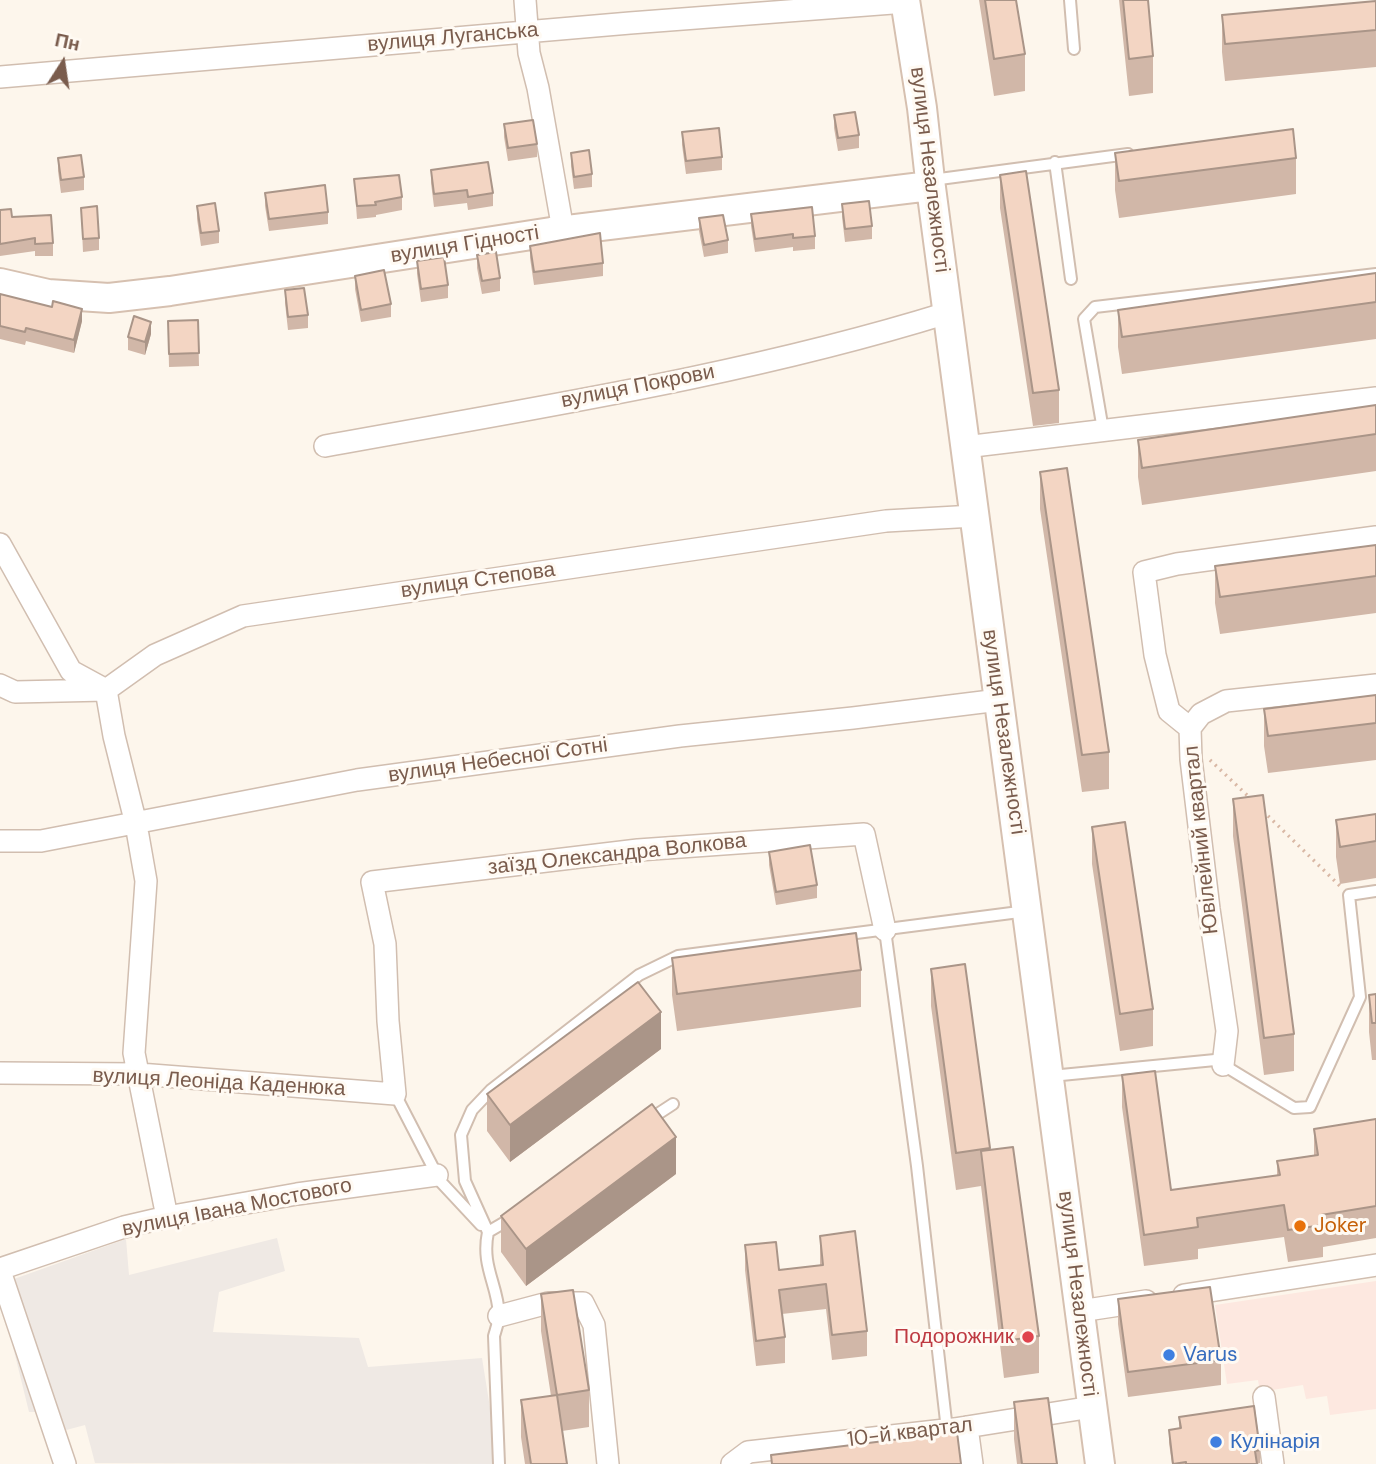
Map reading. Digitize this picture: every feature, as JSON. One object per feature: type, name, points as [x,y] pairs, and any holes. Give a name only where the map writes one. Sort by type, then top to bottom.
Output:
[{"type":"main road","name":"вулиця Незалежності","points":[[906,1],[1100,1464]]},
{"type":"main road","name":"вулиця Гідності","points":[[0,283],[48,294],[109,298],[170,291],[563,230],[930,183]]},
{"type":"street","points":[[525,0],[527,33],[563,230]]},
{"type":"street","name":"вулиця Луганська","points":[[0,77],[906,1]]},
{"type":"street","name":"вулиця Покрови","points":[[325,446],[682,381],[909,325],[947,313]]},
{"type":"street","points":[[965,447],[1376,398]]},
{"type":"street","name":"вулиця Степова","points":[[106,690],[155,655],[243,616],[886,521],[974,516]]},
{"type":"street","points":[[1190,735],[1169,711],[1155,655],[1144,572],[1177,564],[1376,537]]},
{"type":"street","points":[[0,544],[71,671],[106,690]]},
{"type":"street","points":[[0,685],[15,692],[106,690]]},
{"type":"street","name":"Ювілейний квартал","points":[[1223,1065],[1227,1031],[1209,909],[1190,735],[1201,714],[1226,701],[1376,685]]},
{"type":"street","points":[[106,690],[146,881],[134,1053],[167,1217]]},
{"type":"street","name":"вулиця Небесної Сотні","points":[[0,841],[41,841],[357,780],[680,736],[853,719],[999,700]]},
{"type":"street","name":"заїзд Олександра Волкова","points":[[395,1094],[388,1021],[385,944],[372,882],[638,850],[864,834],[885,930]]},
{"type":"street","name":"вулиця Леоніда Каденюка","points":[[0,1073],[139,1074],[395,1094]]},
{"type":"street","name":"вулиця Івана Мостового","points":[[65,1464],[0,1270],[124,1227],[167,1217],[297,1194],[437,1175]]},
{"type":"street","points":[[1080,1311],[1376,1265]]},
{"type":"street","points":[[499,1315],[548,1303],[583,1303],[594,1325],[608,1464]]},
{"type":"street","points":[[1264,1397],[1273,1464]]},
{"type":"street","name":"10-й квартал","points":[[732,1464],[748,1452],[957,1428],[1092,1407]]},
{"type":"street","points":[[957,1428],[972,1464]]},
{"type":"lane","points":[[1070,0],[1074,48]]},
{"type":"lane","points":[[930,183],[1055,162],[1135,153]]},
{"type":"lane","points":[[1055,162],[1071,279]]},
{"type":"lane","points":[[1103,430],[1084,319],[1095,307],[1376,274]]},
{"type":"lane","points":[[1048,1077],[1215,1060],[1294,1108],[1310,1107],[1364,996],[1349,895],[1376,891]]},
{"type":"lane","points":[[499,1464],[494,1336],[499,1315],[487,1271],[485,1246],[488,1232],[465,1181],[461,1135],[472,1110],[491,1090],[639,975],[678,956],[1027,911]]},
{"type":"lane","points":[[885,930],[957,1428]]},
{"type":"lane","points":[[395,1094],[437,1175],[488,1232]]},
{"type":"lane","points":[[633,1130],[673,1104]]},
{"type":"lane","points":[[488,1232],[500,1227],[521,1211]]},
{"type":"path","points":[[1190,735],[1249,798]]},
{"type":"path","points":[[1259,808],[1349,895]]},
{"type":"shaded area","points":[[277,1238],[285,1271],[219,1292],[213,1332],[359,1338],[368,1367],[482,1358],[499,1464],[95,1463],[85,1425],[55,1433],[45,1412],[29,1412],[0,1294],[0,1284],[126,1239],[129,1275]]},
{"type":"shaded area","points":[[1376,1281],[1376,1409],[1330,1415],[1327,1396],[1306,1399],[1303,1385],[1260,1392],[1258,1380],[1227,1384],[1215,1305]]},
{"type":"building","points":[[985,0],[1016,0],[1025,54],[994,59]]},
{"type":"building","points":[[1123,0],[1148,0],[1153,56],[1129,59]]},
{"type":"building","points":[[1376,1],[1376,30],[1225,44],[1222,15]]},
{"type":"building","points":[[855,112],[859,135],[838,138],[834,115]]},
{"type":"building","points":[[533,120],[537,144],[508,148],[504,124]]},
{"type":"building","points":[[719,128],[722,157],[686,161],[682,132]]},
{"type":"building","points":[[1293,129],[1296,158],[1119,181],[1115,153]]},
{"type":"building","points":[[589,150],[592,174],[574,177],[571,153]]},
{"type":"building","points":[[81,155],[84,177],[61,180],[58,158]]},
{"type":"building","points":[[488,162],[493,193],[468,197],[467,190],[434,194],[431,170]]},
{"type":"building","points":[[1026,171],[1059,390],[1033,393],[1000,175]]},
{"type":"building","points":[[399,175],[402,197],[375,202],[376,205],[357,206],[354,179]]},
{"type":"building","points":[[325,185],[328,212],[269,219],[265,193]]},
{"type":"building","points":[[869,201],[872,226],[845,229],[842,204]]},
{"type":"building","points":[[215,203],[219,231],[201,233],[197,206]]},
{"type":"building","points":[[97,206],[99,238],[83,239],[81,208]]},
{"type":"building","points":[[812,207],[815,236],[793,238],[793,234],[755,239],[751,214]]},
{"type":"building","points":[[11,209],[12,217],[51,215],[53,243],[35,244],[35,238],[0,244],[0,210]]},
{"type":"building","points":[[723,215],[728,240],[704,245],[699,218]]},
{"type":"building","points":[[600,233],[603,263],[534,272],[530,246]]},
{"type":"building","points":[[496,252],[500,278],[482,281],[477,255]]},
{"type":"building","points":[[444,257],[448,285],[421,289],[417,261]]},
{"type":"building","points":[[384,270],[391,304],[361,310],[355,276]]},
{"type":"building","points":[[1376,273],[1376,302],[1122,337],[1118,310]]},
{"type":"building","points":[[304,288],[308,315],[288,317],[285,290]]},
{"type":"building","points":[[0,294],[52,307],[53,301],[82,309],[74,340],[26,328],[25,332],[0,326]]},
{"type":"building","points":[[134,316],[151,322],[145,342],[128,337]]},
{"type":"building","points":[[198,320],[199,353],[169,354],[168,321]]},
{"type":"building","points":[[1376,405],[1376,434],[1142,468],[1138,440]]},
{"type":"building","points":[[1067,468],[1109,752],[1082,755],[1040,472]]},
{"type":"building","points":[[1376,545],[1376,576],[1220,597],[1215,566]]},
{"type":"building","points":[[1376,695],[1376,723],[1268,736],[1264,709]]},
{"type":"building","points":[[1263,795],[1294,1034],[1264,1038],[1233,799]]},
{"type":"building","points":[[1376,814],[1376,841],[1340,847],[1336,820]]},
{"type":"building","points":[[1125,822],[1153,1009],[1120,1014],[1092,827]]},
{"type":"building","points":[[810,845],[817,885],[776,892],[769,852]]},
{"type":"building","points":[[856,933],[861,970],[677,994],[672,958]]},
{"type":"building","points":[[965,964],[990,1148],[956,1153],[931,969]]},
{"type":"building","points":[[638,982],[661,1012],[510,1125],[487,1094]]},
{"type":"building","points":[[1376,994],[1376,1023],[1372,1023],[1369,995]]},
{"type":"building","points":[[1155,1071],[1171,1190],[1280,1175],[1277,1161],[1318,1155],[1314,1129],[1376,1119],[1376,1206],[1321,1215],[1323,1225],[1288,1230],[1284,1205],[1197,1218],[1198,1227],[1144,1235],[1122,1075]]},
{"type":"building","points":[[652,1104],[676,1137],[526,1249],[501,1216]]},
{"type":"building","points":[[1013,1147],[1039,1336],[1004,1341],[981,1151]]},
{"type":"building","points":[[855,1231],[867,1331],[832,1335],[826,1284],[779,1290],[785,1337],[756,1341],[745,1245],[776,1242],[779,1270],[823,1265],[820,1236]]},
{"type":"building","name":"Varus","points":[[1210,1287],[1221,1360],[1128,1372],[1118,1299]]},
{"type":"building","points":[[573,1290],[589,1390],[557,1395],[541,1294]]},
{"type":"building","points":[[557,1395],[567,1464],[531,1464],[521,1400]]},
{"type":"building","points":[[1048,1398],[1057,1464],[1022,1464],[1014,1402]]},
{"type":"building","name":"Кулінарія","points":[[1254,1406],[1260,1450],[1255,1451],[1257,1464],[1173,1464],[1169,1430],[1181,1428],[1179,1417]]},
{"type":"building","points":[[957,1432],[961,1464],[772,1464],[771,1455]]},
{"type":"place","name":"Joker","points":[[1300,1226]]},
{"type":"place","name":"Подорожник","points":[[1028,1337]]},
{"type":"place","name":"Varus","points":[[1169,1355]]},
{"type":"place","name":"Кулінарія","points":[[1216,1442]]}]
